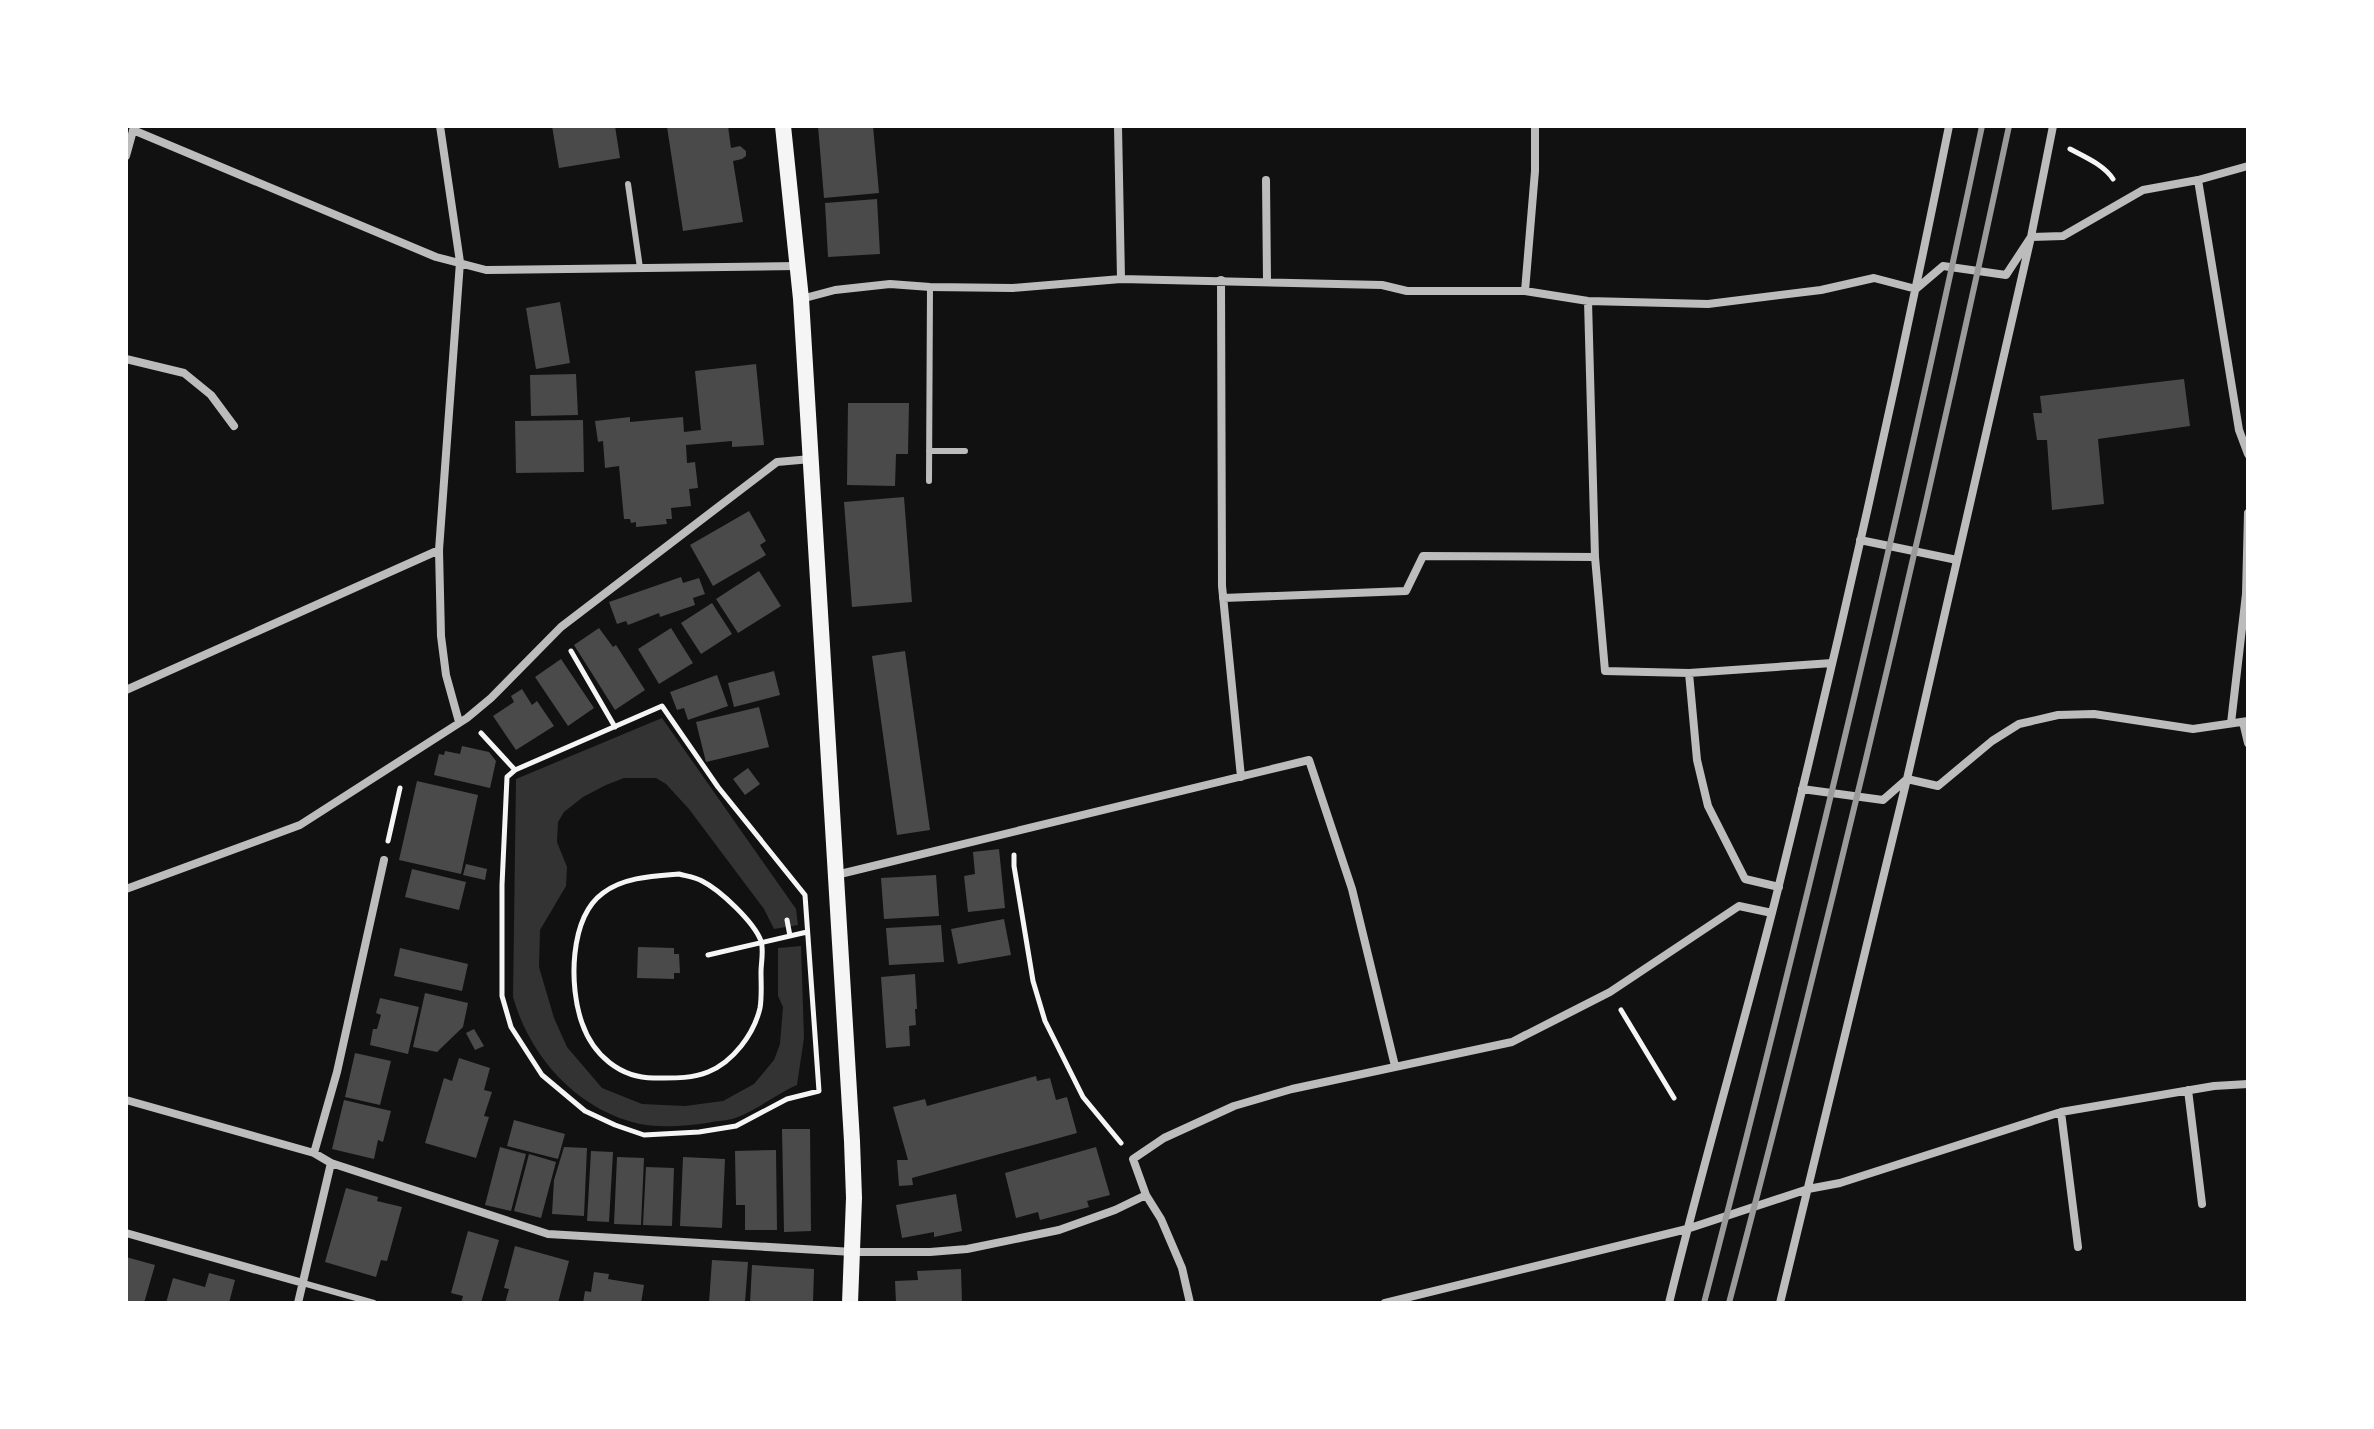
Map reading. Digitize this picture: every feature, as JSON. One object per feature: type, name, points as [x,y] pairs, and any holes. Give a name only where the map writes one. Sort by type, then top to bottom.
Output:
[{"type":"main road","points":[[783,126],[801,299],[852,1141],[850,1303]]},
{"type":"street","points":[[440,126],[460,262],[439,550],[441,636],[446,675],[463,720]]},
{"type":"street","points":[[1118,126],[1121,279]]},
{"type":"street","points":[[1525,291],[1535,171],[1535,126]]},
{"type":"street","points":[[1669,1303],[1779,887],[1860,540],[1949,126]]},
{"type":"street","points":[[1780,1303],[1907,779],[2031,237],[2053,126]]},
{"type":"street","points":[[126,156],[134,128],[436,257],[486,270],[797,266]]},
{"type":"street","points":[[2031,237],[2063,236],[2143,190],[2198,180],[2248,166]]},
{"type":"street","points":[[1266,180],[1267,281]]},
{"type":"street","points":[[2198,180],[2239,430],[2248,454]]},
{"type":"street","points":[[1916,289],[1943,266],[2006,275],[2031,237]]},
{"type":"street","points":[[801,299],[835,290],[890,284],[1013,288],[1121,279],[1382,285],[1407,291],[1525,291],[1588,301],[1708,304],[1821,290],[1874,278],[1916,289]]},
{"type":"street","points":[[1221,280],[1223,598],[1241,777]]},
{"type":"street","points":[[1588,301],[1595,557],[1605,671],[1689,673],[1832,663]]},
{"type":"street","points":[[126,359],[184,373],[211,395],[234,426]]},
{"type":"street","points":[[126,889],[300,825],[463,720],[491,698],[559,629],[777,462],[811,459]]},
{"type":"street","points":[[2231,723],[2246,594],[2248,513]]},
{"type":"street","points":[[1860,540],[1957,560]]},
{"type":"street","points":[[126,690],[439,550]]},
{"type":"street","points":[[1223,598],[1406,591],[1423,556],[1595,557]]},
{"type":"street","points":[[1689,673],[1697,760],[1708,806],[1745,879],[1779,887]]},
{"type":"street","points":[[1907,779],[1938,786],[1992,741],[2019,724],[2058,715],[2094,714],[2193,729],[2245,722],[2248,743]]},
{"type":"street","points":[[836,875],[1309,760],[1352,889],[1395,1066]]},
{"type":"street","points":[[1802,789],[1883,800],[1907,779]]},
{"type":"street","points":[[314,1153],[337,1072],[384,860]]},
{"type":"street","points":[[1190,1303],[1182,1268],[1161,1219],[1146,1195],[1133,1159],[1164,1138],[1234,1106],[1292,1089],[1512,1042],[1610,992],[1739,906],[1772,913]]},
{"type":"street","points":[[1385,1303],[1687,1229],[2061,1112],[2214,1086],[2248,1084]]},
{"type":"street","points":[[2188,1090],[2202,1204]]},
{"type":"street","points":[[126,1100],[314,1153],[331,1163],[548,1234],[853,1252],[930,1252],[967,1249],[1059,1230],[1146,1195]]},
{"type":"street","points":[[2061,1112],[2078,1247]]},
{"type":"street","points":[[298,1303],[331,1163]]},
{"type":"street","points":[[126,1233],[303,1283]]},
{"type":"lane","points":[[628,184],[640,268]]},
{"type":"lane","points":[[929,481],[930,287]]},
{"type":"lane","points":[[929,451],[965,451]]},
{"type":"lane","points":[[303,1283],[374,1303]]},
{"type":"path","points":[[2050,140],[2092,160],[2111,175],[2124,202]]},
{"type":"path","points":[[559,629],[615,727]]},
{"type":"path","points":[[662,706],[718,787],[805,895],[804,933],[819,1091],[787,1099],[736,1126],[644,1135],[585,1111],[542,1075],[511,1027],[502,996],[502,885],[507,777],[515,770],[615,727],[662,706]]},
{"type":"path","points":[[463,720],[515,770]]},
{"type":"path","points":[[384,860],[407,756]]},
{"type":"path","points":[[1014,831],[1014,866],[1033,981],[1045,1021],[1083,1097],[1133,1159]]},
{"type":"path","points":[[679,874],[702,880],[742,914],[761,942],[760,1007],[753,1026],[730,1059],[709,1071],[688,1077],[648,1078],[627,1074],[610,1064],[595,1049],[582,1023],[574,970],[576,939],[585,913],[602,893],[625,882],[654,876],[679,874]]},
{"type":"path","points":[[787,920],[790,936]]},
{"type":"path","points":[[708,955],[804,933]]},
{"type":"path","points":[[1610,992],[1674,1098]]},
{"type":"shaded area","points":[[662,718],[796,909],[798,925],[774,929],[764,909],[689,809],[666,784],[656,778],[624,778],[583,797],[564,812],[558,822],[557,842],[567,867],[566,886],[540,930],[539,967],[554,1018],[567,1047],[602,1088],[642,1104],[685,1106],[723,1101],[754,1084],[774,1060],[780,1044],[783,1007],[778,996],[778,948],[801,946],[804,1038],[797,1085],[732,1119],[674,1126],[640,1124],[617,1117],[577,1093],[544,1060],[531,1040],[513,997],[516,779]]},
{"type":"building","points":[[552,126],[615,126],[620,158],[559,168]]},
{"type":"building","points":[[728,126],[731,148],[740,146],[746,151],[746,156],[733,161],[743,222],[683,231],[667,127]]},
{"type":"building","points":[[818,126],[873,126],[879,193],[824,198]]},
{"type":"building","points":[[877,199],[880,254],[828,257],[825,203]]},
{"type":"building","points":[[560,302],[570,363],[536,369],[526,308]]},
{"type":"building","points":[[756,364],[764,445],[732,447],[732,441],[686,445],[687,463],[695,462],[698,488],[689,489],[691,506],[671,508],[672,519],[666,519],[667,524],[636,527],[636,522],[624,519],[619,466],[605,468],[603,441],[598,442],[595,421],[630,417],[630,422],[683,417],[684,432],[701,430],[695,371]]},
{"type":"building","points":[[576,374],[578,415],[531,416],[530,375]]},
{"type":"building","points":[[2184,379],[2190,426],[2098,439],[2104,504],[2052,510],[2047,440],[2037,440],[2033,413],[2042,413],[2040,396]]},
{"type":"building","points":[[848,403],[909,403],[908,454],[896,454],[895,486],[847,485]]},
{"type":"building","points":[[583,420],[584,472],[516,473],[515,421]]},
{"type":"building","points":[[904,497],[912,602],[852,607],[844,502]]},
{"type":"building","points":[[749,511],[766,541],[760,545],[766,555],[713,586],[690,545]]},
{"type":"building","points":[[759,571],[781,606],[738,633],[716,599]]},
{"type":"building","points":[[681,577],[683,583],[699,578],[705,594],[693,598],[695,605],[660,617],[659,613],[628,625],[626,621],[617,624],[609,602]]},
{"type":"building","points":[[712,603],[732,634],[701,654],[681,623]]},
{"type":"building","points":[[599,628],[613,647],[616,645],[645,690],[615,710],[574,645]]},
{"type":"building","points":[[671,628],[693,663],[659,684],[638,649]]},
{"type":"building","points":[[905,651],[930,830],[897,835],[872,656]]},
{"type":"building","points":[[561,659],[594,708],[568,726],[535,677]]},
{"type":"building","points":[[774,671],[780,695],[734,707],[728,683]]},
{"type":"building","points":[[717,675],[728,706],[688,720],[684,708],[677,710],[670,692]]},
{"type":"building","points":[[522,689],[532,705],[537,701],[554,726],[516,750],[493,716],[514,702],[511,696]]},
{"type":"building","points":[[759,707],[769,747],[706,762],[696,722]]},
{"type":"building","points":[[462,746],[489,752],[496,761],[490,788],[434,775],[439,754],[444,755],[445,751],[460,754]]},
{"type":"building","points":[[748,768],[760,784],[745,795],[733,779]]},
{"type":"building","points":[[417,781],[478,795],[461,874],[399,860]]},
{"type":"building","points":[[999,849],[1005,908],[968,912],[964,876],[975,874],[973,852]]},
{"type":"building","points":[[466,864],[487,869],[485,880],[463,875]]},
{"type":"building","points":[[412,869],[466,882],[459,910],[405,897]]},
{"type":"building","points":[[936,875],[939,916],[884,919],[881,878]]},
{"type":"building","points":[[1004,919],[1011,955],[958,964],[951,929]]},
{"type":"building","points":[[941,925],[944,962],[889,965],[886,928]]},
{"type":"building","points":[[638,947],[674,948],[674,954],[679,954],[680,973],[674,973],[674,979],[637,978]]},
{"type":"building","points":[[400,948],[468,964],[462,991],[394,976]]},
{"type":"building","points":[[915,974],[916,1025],[909,1026],[910,1046],[886,1048],[881,977]]},
{"type":"building","points":[[425,993],[468,1003],[463,1027],[437,1052],[413,1047]]},
{"type":"building","points":[[380,998],[419,1007],[408,1054],[370,1045],[373,1029],[377,1029],[381,1015],[376,1013]]},
{"type":"building","points":[[474,1029],[484,1046],[475,1050],[466,1033]]},
{"type":"building","points":[[355,1053],[391,1061],[380,1105],[345,1097]]},
{"type":"building","points":[[459,1058],[490,1068],[484,1090],[492,1092],[484,1116],[489,1117],[476,1158],[425,1143],[444,1078],[452,1081]]},
{"type":"building","points":[[1036,1076],[1037,1081],[1050,1078],[1056,1100],[1067,1097],[1077,1133],[912,1178],[913,1185],[899,1186],[897,1160],[908,1160],[893,1107],[925,1099],[927,1106]]},
{"type":"building","points":[[344,1100],[391,1111],[383,1142],[378,1140],[374,1159],[332,1149]]},
{"type":"building","points":[[514,1120],[565,1134],[558,1159],[507,1146]]},
{"type":"building","points":[[782,1129],[810,1129],[811,1231],[784,1232]]},
{"type":"building","points":[[500,1147],[526,1154],[511,1211],[485,1205]]},
{"type":"building","points":[[564,1147],[587,1148],[584,1216],[552,1214],[554,1180]]},
{"type":"building","points":[[1096,1147],[1110,1195],[1087,1201],[1089,1207],[1040,1220],[1038,1212],[1016,1218],[1005,1173]]},
{"type":"building","points":[[776,1150],[777,1230],[745,1230],[745,1205],[736,1205],[735,1151]]},
{"type":"building","points":[[591,1151],[613,1152],[609,1222],[587,1221]]},
{"type":"building","points":[[529,1154],[556,1162],[541,1218],[514,1211]]},
{"type":"building","points":[[617,1157],[644,1158],[641,1225],[614,1224]]},
{"type":"building","points":[[683,1157],[725,1159],[722,1228],[680,1226]]},
{"type":"building","points":[[646,1167],[674,1168],[672,1226],[643,1225]]},
{"type":"building","points":[[346,1188],[402,1207],[387,1261],[381,1260],[376,1277],[325,1262]]},
{"type":"building","points":[[956,1194],[962,1231],[934,1237],[934,1232],[902,1238],[896,1205]]},
{"type":"building","points":[[468,1231],[499,1240],[481,1303],[461,1303],[463,1296],[451,1293]]},
{"type":"building","points":[[515,1246],[569,1261],[558,1303],[505,1303],[509,1289],[504,1288]]},
{"type":"building","points":[[126,1257],[155,1265],[144,1303],[126,1303]]},
{"type":"building","points":[[712,1260],[748,1262],[745,1303],[709,1303]]},
{"type":"building","points":[[752,1265],[814,1269],[813,1303],[750,1303]]},
{"type":"building","points":[[961,1269],[962,1303],[896,1303],[895,1281],[918,1280],[917,1271]]},
{"type":"building","points":[[594,1272],[609,1274],[608,1279],[644,1285],[641,1303],[583,1303],[585,1291],[591,1292]]},
{"type":"building","points":[[209,1273],[235,1280],[229,1303],[166,1303],[173,1278],[205,1287]]},
{"type":"railway","points":[[1704,1303],[1850,716],[1982,126]]},
{"type":"railway","points":[[1729,1303],[1876,716],[2009,126]]}]
